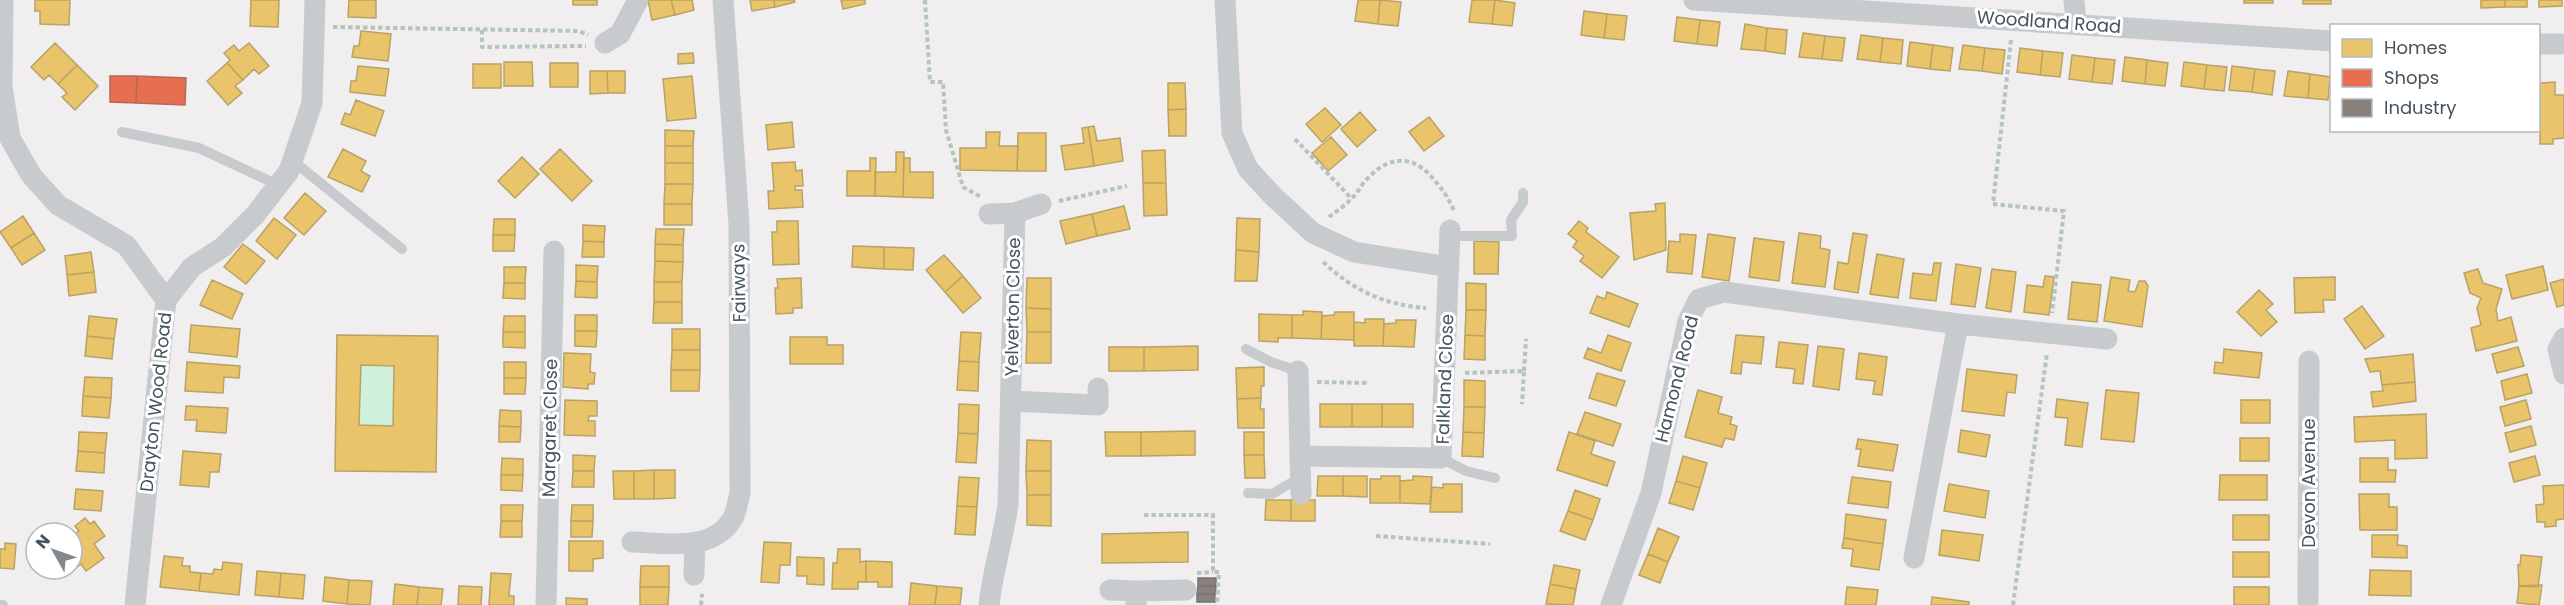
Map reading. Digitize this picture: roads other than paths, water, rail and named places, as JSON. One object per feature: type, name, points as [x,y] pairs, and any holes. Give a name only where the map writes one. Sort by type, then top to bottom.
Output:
[{"type":"street","points":[[3,0],[2,86],[10,138],[31,175],[58,205],[126,245],[166,300]]},
{"type":"street","name":"Drayton Wood Road","points":[[135,605],[166,300],[192,267],[223,247],[255,215],[288,171],[312,103],[315,0]]},
{"type":"street","points":[[605,43],[620,34],[638,0]]},
{"type":"street","name":"Fairways","points":[[632,542],[695,544],[721,533],[734,516],[740,493],[739,224],[723,0]]},
{"type":"street","points":[[1225,0],[1232,133],[1248,169],[1313,233],[1354,252],[1449,267]]},
{"type":"street","name":"Woodland Road","points":[[1694,0],[2330,40]]},
{"type":"street","points":[[2074,0],[2076,23]]},
{"type":"street","points":[[2540,44],[2564,44]]},
{"type":"street","name":"Yelverton Close","points":[[989,214],[1015,213],[1041,204]]},
{"type":"street","name":"Yelverton Close","points":[[989,605],[993,570],[1004,532],[1008,505],[1015,213]]},
{"type":"street","name":"Falkland Close","points":[[1300,456],[1442,458],[1450,233]]},
{"type":"street","name":"Margaret Close","points":[[546,605],[554,251]]},
{"type":"street","name":"Hamond Road","points":[[1611,605],[1651,493],[1688,321],[1699,299],[1724,292],[1958,324],[2107,339]]},
{"type":"street","points":[[1914,558],[1958,324]]},
{"type":"street","points":[[2564,338],[2558,349],[2564,374]]},
{"type":"street","name":"Devon Avenue","points":[[2308,605],[2309,361]]},
{"type":"street","points":[[1299,376],[1301,486]]},
{"type":"street","name":"Yelverton Close","points":[[1011,401],[1098,405]]},
{"type":"street","points":[[694,575],[695,544]]},
{"type":"street","points":[[1110,590],[1137,598],[1186,590]]},
{"type":"lane","points":[[123,132],[200,148],[278,185]]},
{"type":"lane","points":[[292,160],[402,249]]},
{"type":"lane","points":[[1450,233],[1512,236],[1512,220],[1523,201],[1523,193]]},
{"type":"lane","points":[[1246,349],[1299,376]]},
{"type":"lane","points":[[1442,458],[1466,471],[1495,478]]},
{"type":"lane","points":[[1248,494],[1272,494],[1301,486]]}]
